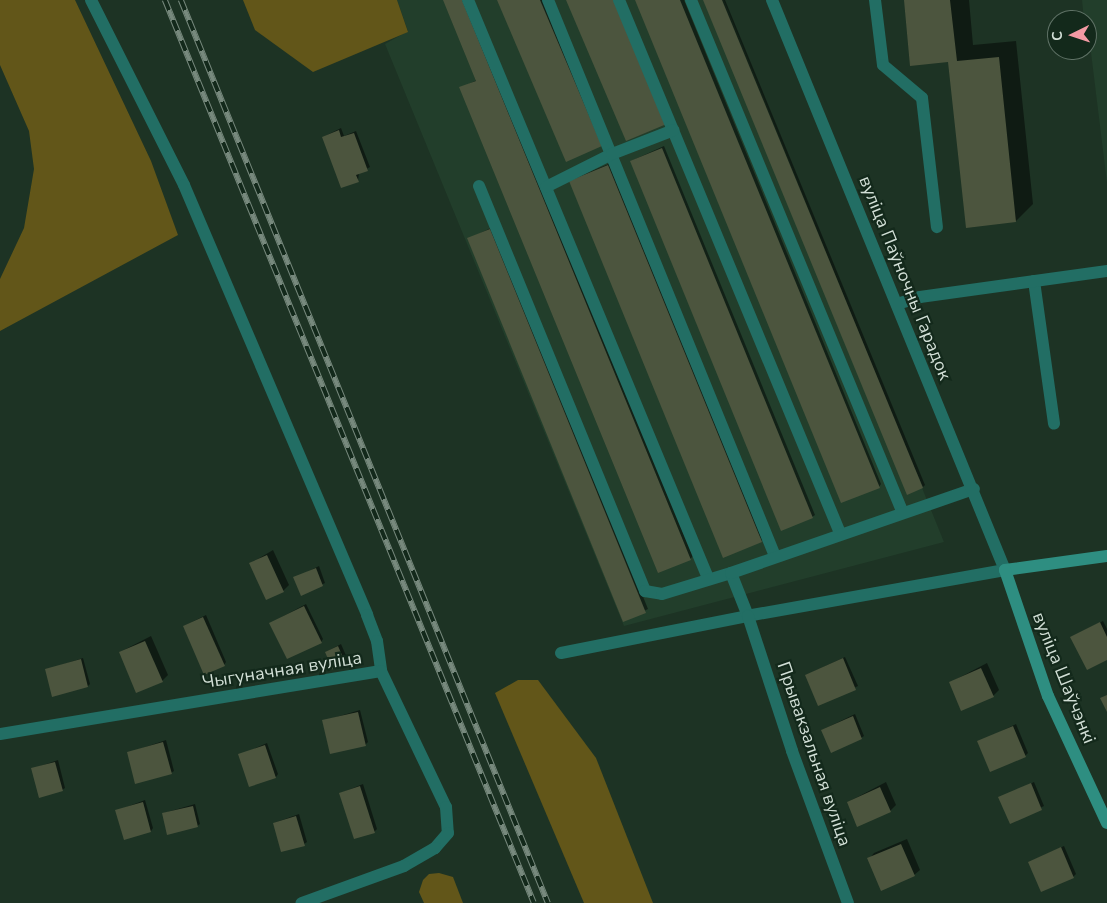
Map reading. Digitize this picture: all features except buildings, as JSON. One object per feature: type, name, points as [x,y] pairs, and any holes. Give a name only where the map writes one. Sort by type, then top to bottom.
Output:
[{"type":"street","points":[[91,0],[184,185],[367,615],[377,642],[381,671]]},
{"type":"street","points":[[468,0],[708,578]]},
{"type":"street","points":[[548,0],[776,556]]},
{"type":"street","points":[[619,0],[840,533]]},
{"type":"street","points":[[691,0],[902,511]]},
{"type":"street","name":"вуліца Паўночны Гарадок","points":[[772,0],[974,489],[1005,570]]},
{"type":"street","points":[[875,0],[883,65],[922,98],[937,227]]},
{"type":"street","points":[[546,187],[612,154],[674,130]]},
{"type":"street","points":[[479,186],[645,591],[662,594],[731,572],[902,511],[974,489]]},
{"type":"street","points":[[897,304],[920,297],[1107,271]]},
{"type":"street","points":[[1034,282],[1054,424]]},
{"type":"street","points":[[560,652],[1005,570],[1107,556]]},
{"type":"street","name":"вуліца Шаўчэнкі","points":[[1005,570],[1048,696],[1107,823]]},
{"type":"street","name":"Прывакзальная вуліца","points":[[731,572],[748,616],[792,751],[848,903]]},
{"type":"street","name":"Чыгуначная вуліца","points":[[0,734],[381,671],[446,807],[448,833],[436,848],[404,866],[332,898],[302,903]]},
{"type":"shaded area","points":[[0,0],[75,0],[151,161],[178,235],[0,331],[0,279],[24,228],[34,169],[29,131],[0,65]]},
{"type":"shaded area","points":[[243,0],[397,0],[408,32],[313,72],[255,30]]},
{"type":"shaded area","points":[[397,0],[724,0],[944,542],[624,626],[385,44],[408,31]]},
{"type":"shaded area","points":[[1082,0],[1107,0],[1107,183],[1092,60],[1097,60],[1097,10],[1083,10]]},
{"type":"shaded area","points":[[518,680],[538,680],[596,758],[653,903],[584,903],[495,693]]},
{"type":"shaded area","points":[[439,873],[453,877],[463,903],[424,903],[419,892],[423,880],[429,874]]},
{"type":"railway","points":[[165,0],[534,903]]},
{"type":"railway","points":[[181,0],[548,903]]}]
